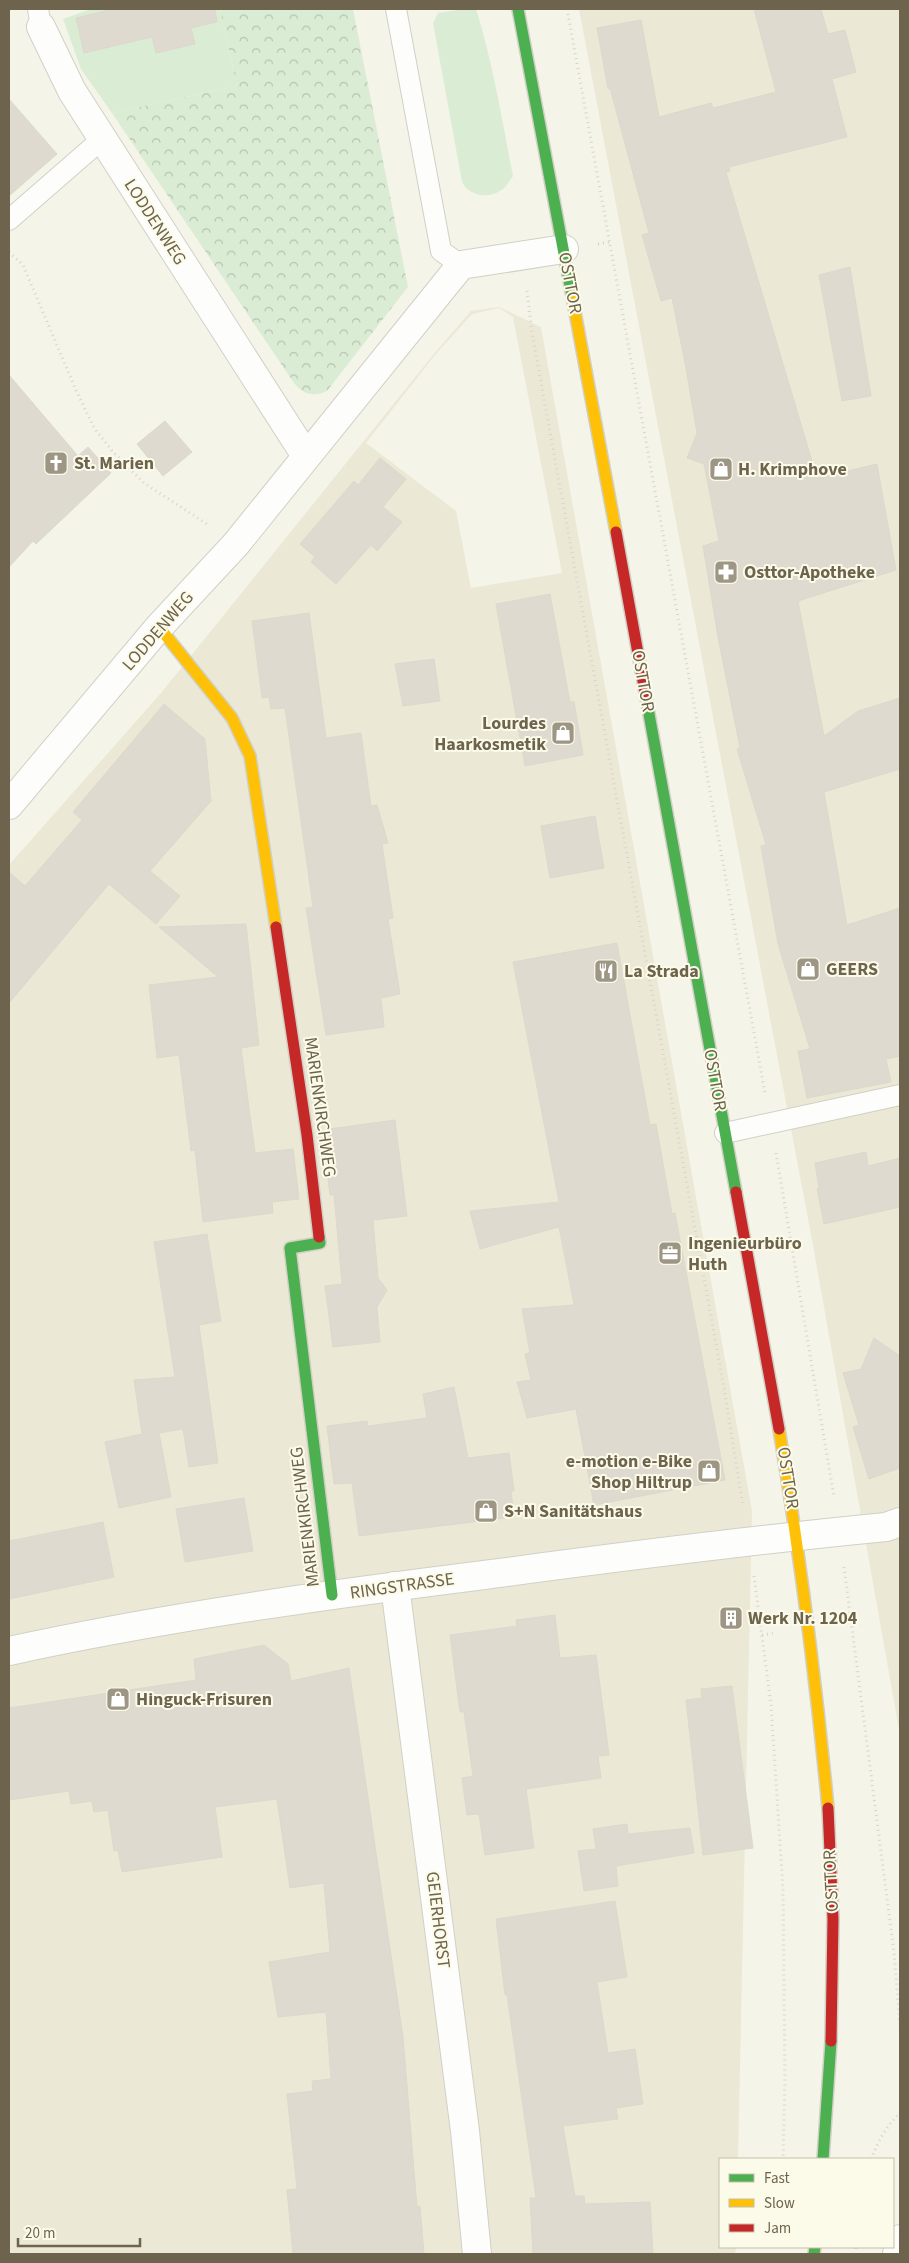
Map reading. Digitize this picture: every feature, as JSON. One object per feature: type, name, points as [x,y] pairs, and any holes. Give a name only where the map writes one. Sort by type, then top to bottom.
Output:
[{"type":"main road","name":"OSTTOR","points":[[518,9],[564,249],[797,1535],[825,1780],[833,1921],[830,2059],[823,2158]]},
{"type":"main road","name":"MARIENKIRCHWEG","points":[[159,627],[232,718],[250,756],[307,1135],[320,1243],[290,1248],[332,1595]]},
{"type":"street","name":"LODDENWEG","points":[[39,18],[72,91],[306,456]]},
{"type":"street","points":[[461,265],[564,249]]},
{"type":"street","name":"LODDENWEG","points":[[9,805],[159,627],[236,544],[461,265]]},
{"type":"street","name":"RINGSTRASSE","points":[[9,1651],[74,1637],[332,1595],[749,1540],[886,1527],[900,1522]]},
{"type":"street","name":"GEIERHORST","points":[[395,1586],[465,2131],[477,2254]]},
{"type":"street","points":[[897,2254],[900,2240]]},
{"type":"lane","points":[[396,9],[442,251],[461,265]]},
{"type":"lane","points":[[9,220],[102,140]]},
{"type":"lane","points":[[725,1134],[900,1095]]},
{"type":"path","points":[[567,9],[771,1124],[840,1531],[894,1952],[900,2025]]},
{"type":"path","points":[[9,251],[23,265],[94,428],[114,453],[144,483],[236,544]]},
{"type":"path","points":[[523,256],[532,333],[724,1388],[749,1540],[771,1705],[783,1889],[785,2078],[782,2158]]},
{"type":"path","points":[[871,2158],[880,2137],[900,2113]]},
{"type":"shaded area","points":[[579,9],[900,9],[900,1735],[812,1240]]},
{"type":"shaded area","points":[[499,307],[541,327],[752,1511],[738,2158],[719,2158],[719,2248],[736,2248],[735,2254],[9,2254],[9,865],[161,693],[433,355],[471,311]],"holes":[[[499,308],[513,317],[562,573],[471,588],[456,511],[366,443],[435,355],[472,314]]]},
{"type":"green space","points":[[91,9],[220,9],[237,86],[112,113],[81,69],[63,19]]},
{"type":"green space","points":[[220,9],[353,9],[408,287],[327,391],[322,393],[309,394],[301,390],[294,383],[112,113],[237,86]]},
{"type":"green space","points":[[476,9],[482,29],[497,92],[513,176],[503,189],[492,195],[480,195],[469,191],[462,182],[433,23],[438,13]]},
{"type":"building","points":[[114,9],[215,9],[217,22],[191,28],[195,44],[156,53],[152,37],[84,53],[76,18]]},
{"type":"building","points":[[754,9],[821,9],[828,34],[845,30],[856,72],[832,79],[847,137],[729,167],[730,171],[726,172],[817,478],[877,464],[896,570],[798,601],[824,736],[858,711],[900,698],[900,769],[824,792],[847,925],[900,908],[900,1056],[886,1059],[891,1082],[807,1098],[798,1051],[810,1049],[778,944],[761,846],[766,845],[737,749],[740,748],[718,637],[703,546],[719,541],[704,464],[687,458],[697,433],[686,368],[672,298],[661,301],[642,235],[649,233],[610,88],[608,89],[597,28],[641,20],[659,117],[711,103],[713,108],[776,92]]},
{"type":"building","points":[[9,99],[57,154],[9,196]]},
{"type":"building","points":[[850,267],[871,396],[842,401],[819,275]]},
{"type":"building","name":"St. Marien","points":[[9,375],[78,456],[88,447],[111,473],[36,544],[33,541],[9,567]]},
{"type":"building","name":"St. Marien","points":[[165,421],[192,452],[163,476],[137,444]]},
{"type":"building","points":[[380,458],[406,479],[383,507],[402,522],[377,551],[371,545],[336,584],[311,562],[315,557],[300,544],[354,481],[358,485]]},
{"type":"building","points":[[550,594],[570,702],[574,702],[583,755],[525,766],[496,604]]},
{"type":"building","points":[[309,613],[326,738],[361,733],[371,806],[377,805],[388,843],[382,844],[393,918],[388,919],[400,994],[381,998],[384,1027],[326,1035],[306,908],[313,907],[285,708],[271,709],[269,697],[262,698],[252,621]]},
{"type":"building","points":[[434,659],[440,701],[403,706],[395,664]]},
{"type":"building","points":[[164,704],[205,739],[211,801],[150,871],[180,896],[156,924],[109,884],[9,1003],[9,872],[25,886],[82,820],[73,812]]},
{"type":"building","points":[[595,816],[604,868],[550,878],[541,826]]},
{"type":"building","points":[[246,924],[259,1045],[241,1048],[255,1153],[293,1149],[299,1199],[272,1202],[273,1213],[203,1222],[195,1150],[191,1151],[179,1055],[157,1058],[149,985],[218,977],[159,927]]},
{"type":"building","points":[[617,943],[650,1125],[656,1124],[672,1214],[675,1213],[725,1480],[594,1505],[576,1409],[527,1418],[517,1382],[531,1380],[525,1354],[530,1353],[522,1309],[574,1305],[559,1227],[480,1249],[470,1211],[559,1202],[513,962]]},
{"type":"building","points":[[395,1120],[407,1216],[373,1220],[378,1278],[387,1290],[377,1307],[380,1342],[333,1347],[325,1286],[342,1284],[334,1195],[330,1195],[324,1145],[331,1144],[329,1129]]},
{"type":"building","points":[[866,1152],[868,1166],[900,1158],[900,1207],[824,1224],[817,1189],[819,1188],[815,1163]]},
{"type":"building","points":[[207,1234],[221,1321],[199,1325],[218,1463],[189,1467],[183,1429],[159,1433],[171,1497],[119,1508],[105,1442],[142,1434],[134,1380],[175,1377],[154,1242]]},
{"type":"building","points":[[874,1338],[900,1356],[900,1468],[869,1479],[853,1427],[859,1425],[843,1373],[861,1369]]},
{"type":"building","points":[[454,1387],[468,1458],[509,1453],[514,1491],[511,1491],[514,1517],[359,1536],[352,1483],[334,1484],[327,1426],[367,1421],[368,1426],[427,1418],[423,1394]]},
{"type":"building","points":[[244,1498],[253,1551],[185,1562],[176,1509]]},
{"type":"building","points":[[103,1522],[114,1577],[9,1599],[9,1541]]},
{"type":"building","points":[[555,1615],[560,1658],[596,1655],[609,1755],[598,1756],[601,1778],[526,1789],[534,1848],[485,1855],[479,1814],[467,1815],[462,1778],[473,1776],[464,1712],[460,1712],[450,1635],[517,1626],[516,1620]]},
{"type":"building","points":[[264,1645],[288,1664],[291,1681],[349,1668],[403,2037],[417,2207],[420,2206],[424,2254],[293,2254],[287,2190],[297,2189],[287,2094],[313,2091],[312,2081],[331,2079],[326,2012],[278,2017],[269,1962],[330,1952],[324,1883],[290,1888],[277,1799],[215,1807],[222,1857],[122,1872],[118,1850],[114,1851],[108,1810],[94,1812],[92,1801],[71,1804],[69,1791],[9,1800],[9,1708],[196,1680],[194,1659]]},
{"type":"building","points":[[732,1686],[753,1848],[703,1855],[686,1700],[702,1698],[701,1689]]},
{"type":"building","points":[[627,1824],[628,1834],[690,1828],[694,1853],[616,1866],[618,1886],[584,1891],[578,1851],[596,1849],[593,1829]]},
{"type":"building","points":[[615,1901],[627,1977],[597,1982],[608,2053],[635,2049],[643,2104],[616,2108],[618,2119],[563,2126],[575,2196],[584,2196],[585,2204],[650,2202],[653,2254],[533,2254],[530,2198],[536,2198],[507,1995],[505,1995],[496,1919]]},
{"type":"traffic: fast","points":[[518,9],[572,296]]},
{"type":"traffic: fast","points":[[647,703],[736,1192]]},
{"type":"traffic: fast","points":[[319,1237],[320,1243],[290,1248],[332,1595]]},
{"type":"traffic: fast","points":[[823,2158],[831,2041]]},
{"type":"traffic: fast","points":[[814,2254],[815,2248]]},
{"type":"traffic: slow","points":[[572,296],[616,532]]},
{"type":"traffic: slow","points":[[159,627],[232,718],[250,756],[276,927]]},
{"type":"traffic: slow","points":[[779,1429],[807,1618],[828,1808]]},
{"type":"traffic: jam","points":[[616,532],[647,703]]},
{"type":"traffic: jam","points":[[276,927],[307,1135],[319,1237]]},
{"type":"traffic: jam","points":[[736,1192],[779,1429]]},
{"type":"traffic: jam","points":[[828,1808],[833,1919],[831,2041]]},
{"type":"place","name":"St. Marien","points":[[56,463]]},
{"type":"place","name":"H. Krimphove","points":[[721,469]]},
{"type":"place","name":"Osttor-Apotheke","points":[[726,572]]},
{"type":"place","name":"Lourdes Haarkosmetik","points":[[563,733]]},
{"type":"place","name":"GEERS","points":[[808,969]]},
{"type":"place","name":"La Strada","points":[[606,971]]},
{"type":"place","name":"Ingenieurbüro Huth","points":[[670,1253]]},
{"type":"place","name":"e-motion e-Bike Shop Hiltrup","points":[[709,1471]]},
{"type":"place","name":"S+N Sanitätshaus","points":[[486,1511]]},
{"type":"place","name":"Werk Nr. 1204","points":[[731,1618]]},
{"type":"place","name":"Hinguck-Frisuren","points":[[118,1699]]}]
